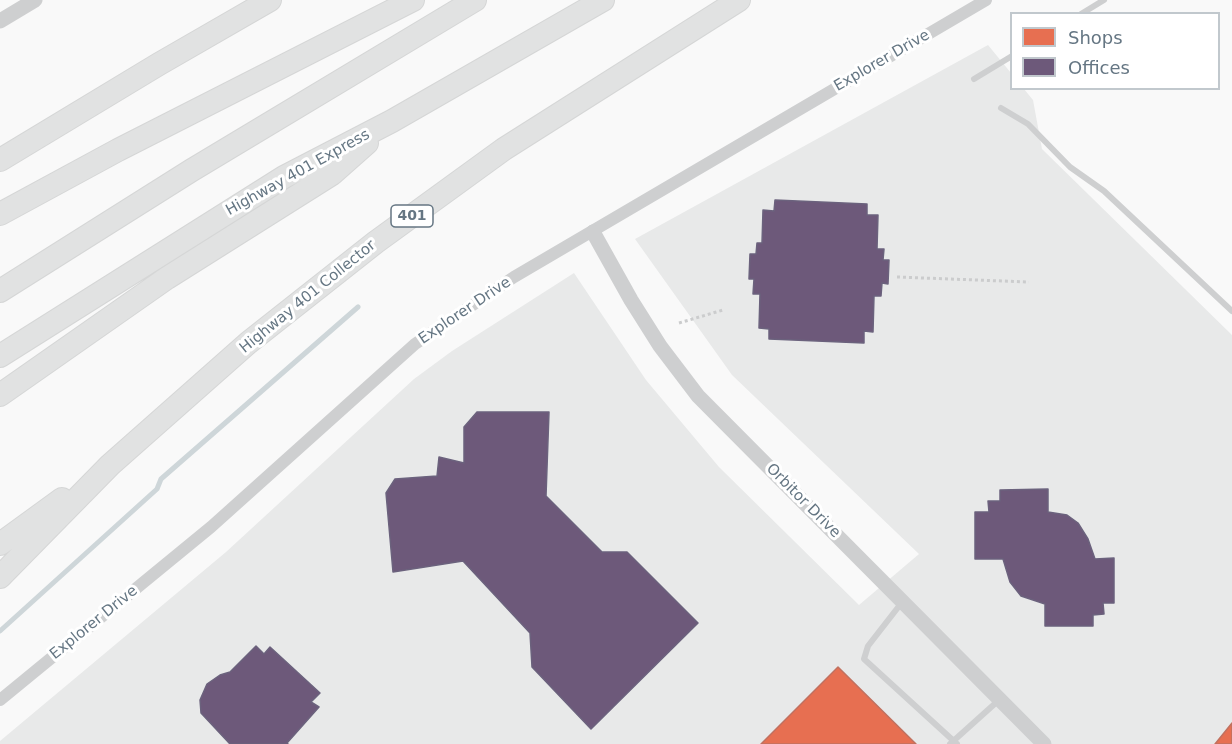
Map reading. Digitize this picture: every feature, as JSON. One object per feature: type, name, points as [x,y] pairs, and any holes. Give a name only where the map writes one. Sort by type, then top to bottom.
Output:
[{"type":"highway","points":[[0,160],[270,0]]},
{"type":"highway","points":[[0,214],[118,150],[413,0]]},
{"type":"highway","points":[[0,291],[192,170],[475,0]]},
{"type":"highway","name":"Highway 401 Express","points":[[0,356],[284,177],[392,121],[603,0]]},
{"type":"highway","name":"Highway 401 Collector","points":[[0,577],[110,465],[248,343],[376,242],[504,149],[739,0]]},
{"type":"highway","points":[[0,395],[167,278],[332,174],[392,121]]},
{"type":"highway","points":[[0,544],[110,465]]},
{"type":"street","points":[[0,21],[35,0]]},
{"type":"street","name":"Explorer Drive","points":[[0,700],[211,527],[415,344],[454,316],[721,154],[986,0]]},
{"type":"street","name":"Orbitor Drive","points":[[593,232],[654,337],[698,396],[1044,744]]},
{"type":"lane","points":[[1085,12],[1104,0]]},
{"type":"lane","points":[[974,79],[1010,57]]},
{"type":"lane","points":[[1001,108],[1028,123],[1071,167],[1104,191],[1232,310]]},
{"type":"lane","points":[[903,600],[868,646],[864,659],[954,743],[1000,699]]},
{"type":"path","points":[[897,277],[1029,282]]},
{"type":"path","points":[[679,323],[723,310]]},
{"type":"shaded area","points":[[988,45],[1010,72],[1010,90],[1025,90],[1033,100],[1042,149],[1232,335],[1232,744],[0,744],[0,741],[226,552],[414,379],[452,351],[574,273],[646,380],[719,467],[859,605],[919,554],[732,375],[635,239]]},
{"type":"building: Shops","points":[[838,667],[916,744],[761,744]]},
{"type":"building: Shops","points":[[1232,723],[1232,744],[1215,744]]},
{"type":"building: Offices","points":[[775,200],[867,204],[867,215],[878,215],[877,249],[884,249],[883,260],[889,260],[888,284],[882,283],[881,296],[874,296],[873,332],[864,331],[864,343],[769,339],[769,329],[759,328],[760,294],[753,294],[754,279],[749,279],[750,254],[756,254],[757,243],[762,243],[763,210],[774,211]]},
{"type":"building: Offices","points":[[477,412],[549,412],[546,496],[602,552],[627,552],[698,623],[591,729],[532,667],[530,633],[463,561],[393,572],[386,493],[395,479],[437,476],[439,457],[464,463],[464,427]]},
{"type":"building: Offices","points":[[1048,489],[1048,512],[1067,515],[1078,523],[1088,539],[1095,559],[1114,558],[1114,603],[1103,603],[1104,614],[1093,615],[1093,626],[1045,626],[1045,604],[1021,596],[1010,582],[1003,559],[975,559],[975,512],[989,512],[988,501],[1000,501],[1000,490]]},
{"type":"building: Offices","points":[[256,646],[264,654],[270,647],[320,693],[311,702],[319,707],[288,744],[230,744],[201,713],[200,700],[207,684],[220,675],[230,672]]},
{"type":"waterway","points":[[0,631],[157,489],[161,479],[358,307]]}]
